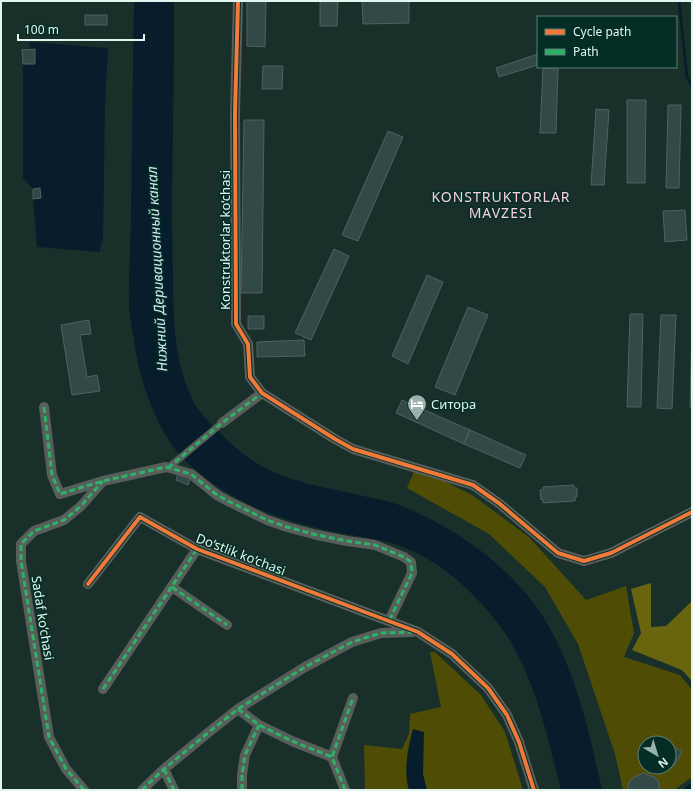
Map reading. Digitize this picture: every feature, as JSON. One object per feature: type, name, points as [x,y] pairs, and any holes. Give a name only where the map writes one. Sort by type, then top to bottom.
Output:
[{"type":"street","name":"Konstruktorlar ko‘chasi","points":[[238,1],[235,112],[236,324],[248,344],[250,377],[262,393],[353,449],[473,485],[500,504],[558,553],[584,561],[611,553],[692,512]]},
{"type":"street","points":[[168,468],[222,423],[262,393]]},
{"type":"street","points":[[44,407],[52,475],[60,494],[103,481],[166,467],[191,474],[230,502],[267,520],[287,527],[347,542],[376,545],[404,557],[411,562],[412,573],[389,621]]},
{"type":"street","name":"Sadaf ko‘chasi","points":[[84,790],[66,769],[49,736],[21,561],[21,544],[34,531],[64,520],[81,506],[103,481]]},
{"type":"street","name":"Do‘stlik ko‘chasi","points":[[88,584],[140,517],[197,549],[418,632],[452,654],[488,688],[506,715],[519,742],[534,790]]},
{"type":"street","points":[[103,689],[197,549]]},
{"type":"street","points":[[172,587],[227,625]]},
{"type":"street","points":[[142,790],[238,709],[304,667],[352,642],[381,633],[418,632]]},
{"type":"street","points":[[345,790],[332,757],[353,698]]},
{"type":"street","points":[[238,709],[259,725],[292,741],[332,757]]},
{"type":"street","points":[[242,790],[242,775],[245,755],[259,725]]},
{"type":"street","points":[[164,770],[174,790]]},
{"type":"shaded area","points":[[416,467],[472,495],[529,537],[586,600],[626,586],[634,633],[624,657],[680,675],[692,690],[692,777],[674,790],[623,790],[615,754],[578,644],[545,587],[489,534],[407,488]]},
{"type":"shaded area","points":[[651,583],[651,627],[666,626],[692,601],[692,681],[682,670],[632,650],[641,633],[631,589]]},
{"type":"shaded area","points":[[430,652],[435,652],[481,695],[505,732],[523,790],[365,790],[364,745],[402,749],[409,734],[410,714],[441,707]]},
{"type":"water","name":"Нижний Деривационный канал","points":[[134,1],[174,1],[172,194],[173,307],[181,370],[194,403],[207,420],[228,441],[261,466],[298,481],[388,501],[421,514],[457,534],[505,571],[532,601],[546,621],[558,644],[577,691],[591,741],[602,790],[561,790],[535,694],[517,654],[492,615],[460,582],[442,568],[401,546],[305,525],[266,512],[246,503],[211,482],[194,469],[173,447],[163,431],[154,413],[140,372],[129,306]]},
{"type":"water","points":[[30,42],[108,48],[105,104],[103,241],[101,242],[100,252],[37,247],[33,199],[41,198],[40,189],[33,189],[23,178],[23,64],[35,64],[35,50],[29,50]]},
{"type":"water","points":[[413,729],[424,732],[423,774],[427,790],[409,790],[407,783],[406,767],[409,744]]},
{"type":"building","points":[[247,1],[266,1],[265,47],[247,46]]},
{"type":"building","points":[[320,1],[338,1],[337,26],[320,26]]},
{"type":"building","points":[[362,1],[409,1],[409,23],[363,24]]},
{"type":"building","points":[[85,15],[107,15],[107,25],[85,25]]},
{"type":"building","points":[[35,49],[35,64],[23,64],[22,50]]},
{"type":"building","points":[[537,54],[537,65],[499,77],[496,68]]},
{"type":"building","points":[[263,66],[283,66],[282,89],[262,89]]},
{"type":"building","points":[[543,68],[558,69],[556,133],[540,133]]},
{"type":"building","points":[[627,100],[646,100],[645,183],[627,183]]},
{"type":"building","points":[[668,105],[681,105],[679,188],[666,188]]},
{"type":"building","points":[[596,109],[609,110],[604,185],[591,185]]},
{"type":"building","points":[[244,120],[264,120],[262,293],[241,293]]},
{"type":"building","points":[[388,131],[403,137],[358,241],[342,235]]},
{"type":"building","points":[[40,188],[41,198],[33,199],[33,189]]},
{"type":"building","points":[[685,210],[687,240],[665,242],[663,211]]},
{"type":"building","points":[[334,249],[349,256],[311,340],[295,333]]},
{"type":"building","points":[[427,275],[443,282],[408,364],[392,356]]},
{"type":"building","points":[[468,307],[488,315],[455,395],[435,387]]},
{"type":"building","points":[[630,314],[643,314],[641,407],[627,407]]},
{"type":"building","points":[[661,315],[676,315],[672,409],[657,408]]},
{"type":"building","points":[[248,316],[264,316],[264,329],[248,329]]},
{"type":"building","points":[[89,320],[91,334],[80,335],[87,377],[97,375],[100,391],[72,395],[61,325]]},
{"type":"building","points":[[692,322],[692,407],[690,407]]},
{"type":"building","points":[[304,340],[305,356],[257,357],[257,342]]},
{"type":"building","points":[[402,400],[470,430],[464,444],[396,413]]},
{"type":"building","points":[[470,430],[526,455],[520,468],[464,444]]},
{"type":"building","points":[[179,471],[191,476],[188,485],[176,480]]},
{"type":"building","points":[[574,485],[574,488],[577,488],[577,497],[575,497],[575,501],[543,503],[543,499],[541,500],[540,490],[543,490],[543,487]]},
{"type":"building","points":[[677,749],[682,751],[677,761]]},
{"type":"building","points":[[639,775],[649,775],[654,777],[658,781],[660,790],[627,790],[630,781]]},
{"type":"waterway","points":[[679,1],[687,77],[692,86]]},
{"type":"marked path","points":[[168,468],[222,423],[262,393]]},
{"type":"marked path","points":[[44,407],[52,475],[60,494],[103,481],[166,467],[191,474],[217,495],[267,520],[317,535],[375,545],[404,557],[411,562],[412,573],[389,621]]},
{"type":"marked path","points":[[84,790],[66,769],[49,737],[21,561],[21,544],[34,531],[64,520],[81,506],[103,481]]},
{"type":"marked path","points":[[103,689],[197,549]]},
{"type":"marked path","points":[[172,587],[227,625]]},
{"type":"marked path","points":[[142,790],[164,769],[238,709],[305,667],[352,642],[381,633],[412,632]]},
{"type":"marked path","points":[[345,790],[332,757],[353,698]]},
{"type":"marked path","points":[[238,709],[259,725],[292,741],[332,757]]},
{"type":"marked path","points":[[242,790],[242,775],[245,755],[259,725]]},
{"type":"marked path","points":[[164,769],[174,790]]},
{"type":"cycle path","points":[[238,1],[235,112],[236,324],[248,344],[250,377],[262,393],[353,449],[473,485],[500,504],[558,553],[584,561],[611,553],[692,512]]},
{"type":"cycle path","points":[[88,584],[140,517],[197,549],[418,632],[452,654],[488,688],[507,715],[519,742],[534,790]]},
{"type":"place","name":"Ситора","points":[[417,421]]},
{"type":"district","name":"KONSTRUKTORLAR MAVZESI","points":[[501,206]]}]
